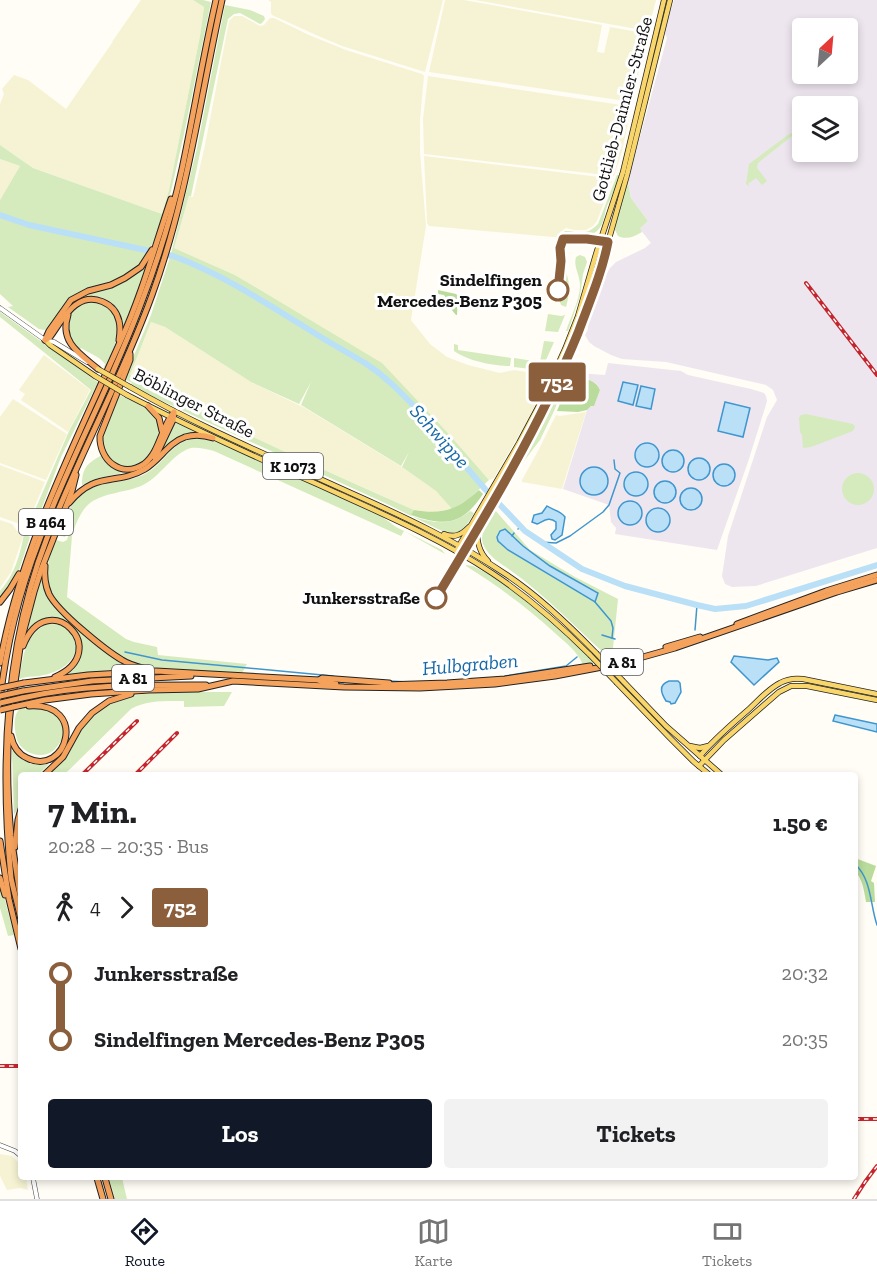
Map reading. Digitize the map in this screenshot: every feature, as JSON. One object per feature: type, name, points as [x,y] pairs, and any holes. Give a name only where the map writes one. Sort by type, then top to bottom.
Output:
[{"type":"highway","points":[[45,340],[49,331],[74,298],[88,291],[121,281],[153,264],[182,169],[216,0]]},
{"type":"highway","name":"B 464","points":[[0,700],[12,627],[36,549],[126,342],[189,168],[222,0]]},
{"type":"highway","name":"B 464","points":[[18,908],[11,879],[3,792],[3,736],[8,686],[16,641],[30,586],[47,537],[148,306],[153,264]]},
{"type":"highway","name":"B 464","points":[[0,663],[12,609],[28,554],[153,264]]},
{"type":"highway","points":[[45,340],[50,337],[69,311],[77,304],[91,299],[108,304],[115,311],[120,322],[118,348]]},
{"type":"highway","points":[[69,311],[65,327],[69,342],[78,353],[98,369]]},
{"type":"highway","name":"B 464","points":[[131,347],[130,360],[100,440],[103,453],[112,464],[125,469],[137,467],[148,460],[154,452],[162,433]]},
{"type":"highway","points":[[148,406],[159,418],[162,433]]},
{"type":"highway","points":[[162,433],[173,416]]},
{"type":"highway","points":[[149,466],[157,454],[173,416]]},
{"type":"highway","points":[[65,509],[87,486],[105,479],[136,473],[154,463],[171,444],[181,438],[200,435],[213,438]]},
{"type":"highway","name":"B 464","points":[[18,878],[11,838],[8,764],[9,726],[15,676],[34,592],[76,477],[76,467]]},
{"type":"highway","points":[[0,602],[13,586],[28,554]]},
{"type":"highway","points":[[46,558],[46,587],[57,606],[119,658],[131,665],[156,671]]},
{"type":"highway","name":"A 81","points":[[0,700],[19,702],[61,691],[150,684],[214,685],[244,681],[389,685],[505,679],[599,664],[644,653],[702,636],[826,591],[877,576]]},
{"type":"highway","name":"A 81","points":[[356,684],[420,688],[475,686],[537,679],[597,668],[675,648],[877,580]]},
{"type":"highway","points":[[19,656],[28,635],[37,624],[51,620],[69,625],[80,645],[76,661],[69,669],[50,679]]},
{"type":"highway","points":[[0,688],[102,673],[156,671],[243,675]]},
{"type":"highway","name":"A 81","points":[[19,702],[55,685],[102,680],[243,675],[319,680],[343,684]]},
{"type":"highway","points":[[0,710],[19,702],[143,691],[198,689],[214,685]]},
{"type":"highway","points":[[47,772],[62,759],[82,724],[96,709],[114,699],[143,691]]},
{"type":"highway","points":[[9,726],[15,747],[28,759],[47,760],[58,754],[63,747],[66,730],[63,719],[57,712],[51,708],[19,702]]},
{"type":"highway","points":[[15,855],[18,820]]},
{"type":"highway","points":[[0,841],[13,919]]},
{"type":"highway","points":[[0,878],[18,938]]},
{"type":"highway","points":[[98,1180],[103,1199]]},
{"type":"highway","points":[[106,1180],[111,1199]]},
{"type":"main road","name":"Gottlieb-Daimler-Straße","points":[[456,551],[496,485],[546,392],[578,316],[623,172],[664,0]]},
{"type":"main road","name":"Gottlieb-Daimler-Straße","points":[[463,552],[490,508],[548,400],[586,311],[627,175],[670,0]]},
{"type":"main road","name":"Böblinger Straße","points":[[45,340],[87,371],[148,406],[433,531],[459,546],[463,552],[533,603],[593,654]]},
{"type":"main road","name":"Böblinger Straße","points":[[98,369],[213,438],[499,570],[533,595],[620,682],[705,760]]},
{"type":"main road","points":[[433,531],[456,536],[465,531],[474,521]]},
{"type":"main road","points":[[477,529],[481,552],[499,570]]},
{"type":"main road","points":[[700,756],[772,688],[789,679],[803,679],[877,694]]},
{"type":"main road","name":"Böblinger Straße","points":[[620,682],[655,723],[697,764]]},
{"type":"main road","points":[[697,764],[705,760],[775,694],[787,687],[801,685],[877,700]]},
{"type":"main road","points":[[858,696],[859,690]]},
{"type":"main road","points":[[724,740],[725,730]]},
{"type":"main road","points":[[687,745],[698,748],[708,746]]},
{"type":"main road","name":"K 1073","points":[[705,760],[718,772]]},
{"type":"main road","name":"K 1073","points":[[697,764],[706,772]]},
{"type":"street","name":"Böblinger Straße","points":[[0,308],[45,340],[54,342],[98,369]]},
{"type":"street","points":[[697,764],[700,756]]},
{"type":"street","points":[[0,1145],[18,1153]]},
{"type":"street","points":[[33,1180],[37,1199]]},
{"type":"shaded area","points":[[141,0],[193,0],[204,7],[169,190],[162,214],[33,168],[0,145],[0,104],[4,94],[2,89],[14,75],[28,80],[66,109]]},
{"type":"shaded area","points":[[268,0],[443,0],[425,72],[342,46],[272,15],[271,2]]},
{"type":"shaded area","points":[[445,0],[464,0],[602,25],[597,52],[604,53],[610,27],[644,33],[647,35],[632,102],[429,72]]},
{"type":"shaded area","points":[[475,0],[656,0],[648,31]]},
{"type":"shaded area","points":[[674,0],[877,0],[877,548],[756,586],[732,587],[725,584],[722,576],[728,536],[767,417],[777,400],[773,390],[766,385],[666,362],[622,359],[594,346],[585,335],[588,329],[587,323],[610,268],[616,262],[651,243],[639,228],[648,221],[631,198],[628,181],[667,38],[664,31]]},
{"type":"shaded area","points":[[234,16],[242,16],[260,26],[270,18],[274,18],[346,50],[424,76],[420,152],[426,226],[411,320],[430,344],[447,357],[500,373],[514,370],[540,374],[547,382],[494,478],[489,480],[381,363],[235,275],[174,248],[189,196],[193,197],[229,21]]},
{"type":"shaded area","points":[[428,76],[628,106],[631,109],[614,176],[424,154],[423,119]]},
{"type":"shaded area","points":[[424,156],[608,178],[612,181],[593,226],[586,230],[566,228],[560,232],[558,237],[429,226]]},
{"type":"shaded area","points":[[0,159],[20,166],[0,200]]},
{"type":"shaded area","points":[[151,322],[165,327],[251,382],[305,408],[402,467],[436,491],[452,509],[431,513],[414,510],[266,444],[130,375]]},
{"type":"shaded area","points":[[44,355],[90,390],[68,432],[21,400],[25,394],[19,390]]},
{"type":"shaded area","points":[[608,363],[681,371],[688,375],[751,389],[764,393],[766,396],[767,401],[748,462],[717,550],[615,534],[616,528],[611,522],[609,505],[563,489],[587,410],[594,405],[600,390],[595,383],[576,378],[577,373],[605,375]]},
{"type":"shaded area","points":[[13,399],[67,434],[46,480],[0,463],[0,417]]},
{"type":"shaded area","points":[[586,412],[562,489],[522,482],[556,415]]},
{"type":"shaded area","points":[[0,465],[45,482],[28,522],[20,524],[0,517]]},
{"type":"shaded area","points":[[0,520],[12,524],[17,531],[24,534],[11,572],[0,588]]},
{"type":"shaded area","points":[[0,1154],[12,1156],[18,1162],[18,1180],[26,1180],[28,1190],[20,1188],[7,1190],[0,1176]]},
{"type":"green space","points":[[193,0],[211,2],[171,191],[154,241],[143,261],[134,270],[121,279],[77,293],[49,327],[44,330],[39,329],[8,307],[13,306],[0,294],[0,200],[20,166],[0,159],[0,145],[33,168],[162,214],[169,190],[200,36],[204,7]]},
{"type":"green space","points":[[225,5],[250,10],[264,16],[265,19],[260,24],[240,13],[228,19],[191,196],[189,196],[174,248],[235,275],[382,363],[489,480],[469,499],[452,509],[436,491],[402,467],[409,452],[401,466],[301,405],[311,382],[299,404],[251,382],[165,327],[151,322],[130,375],[306,462],[414,510],[411,516],[155,398],[124,379],[151,315],[171,254],[197,148]]},
{"type":"green space","points":[[792,133],[792,136],[758,163],[757,168],[767,181],[762,185],[756,178],[748,184],[750,187],[746,184],[749,164]]},
{"type":"green space","points":[[617,175],[620,175],[599,229],[586,236],[564,236],[565,231],[582,233],[598,224]]},
{"type":"green space","points":[[627,182],[631,198],[648,221],[640,228],[642,232],[633,237],[624,238],[618,236],[614,228]]},
{"type":"green space","points":[[580,255],[585,257],[587,262],[580,296],[568,331],[566,331],[580,291],[575,260]]},
{"type":"green space","points":[[147,262],[124,328],[118,310],[112,303],[98,297],[84,298],[65,313],[77,300],[125,281]]},
{"type":"green space","points":[[562,265],[569,285],[566,307],[560,302]]},
{"type":"green space","points":[[438,290],[458,296],[457,315],[446,303],[444,295],[438,294]]},
{"type":"green space","points":[[87,302],[107,305],[118,320],[118,336],[106,368],[103,361],[81,348],[82,353],[71,340],[70,314]]},
{"type":"green space","points":[[0,312],[99,383],[61,457],[35,526],[29,524],[69,431],[91,390],[0,317]]},
{"type":"green space","points":[[548,314],[565,315],[558,332],[545,331]]},
{"type":"green space","points":[[544,341],[554,342],[542,369],[514,367],[514,358],[540,362]]},
{"type":"green space","points":[[454,344],[458,345],[458,350],[511,358],[510,366],[466,358],[454,351]]},
{"type":"green space","points":[[570,372],[540,440],[505,486],[538,428],[560,381],[564,384]]},
{"type":"green space","points":[[570,379],[587,380],[598,386],[600,390],[594,406],[578,412],[557,411]]},
{"type":"green space","points":[[118,394],[153,414],[160,427],[155,447],[140,463],[130,466],[120,466],[110,459],[102,444],[103,433]]},
{"type":"green space","points":[[806,414],[853,424],[855,427],[853,431],[803,448],[799,418]]},
{"type":"green space","points":[[174,422],[197,433],[183,436],[159,455]]},
{"type":"green space","points":[[201,438],[219,443],[381,516],[404,531],[401,536],[214,451],[199,448],[185,450],[143,485],[96,499],[90,503],[79,518],[72,536],[67,597],[126,639],[157,647],[158,655],[247,664],[241,675],[147,666],[127,660],[74,620],[50,589],[47,576],[51,552],[56,540],[63,542],[67,540],[71,527],[65,537],[58,535],[77,498],[96,486],[143,475],[158,465],[182,442]]},
{"type":"green space","points":[[102,455],[106,461],[133,471],[99,478],[82,485],[83,474],[87,466]]},
{"type":"green space","points":[[858,473],[870,477],[874,489],[870,501],[858,505],[846,501],[842,489],[846,477]]},
{"type":"green space","points":[[479,490],[483,494],[475,504],[468,512],[452,521],[434,521],[411,515],[414,510],[433,512],[449,509],[464,502]]},
{"type":"green space","points":[[495,510],[530,550],[618,599],[613,648],[604,653],[547,599],[488,552],[483,544],[482,535]]},
{"type":"green space","points":[[470,511],[474,513],[463,529],[456,533],[446,533],[412,516],[442,522],[456,520]]},
{"type":"green space","points":[[404,531],[442,550],[445,554]]},
{"type":"green space","points":[[24,534],[30,537],[17,576],[0,599],[0,591],[10,578],[16,564]]},
{"type":"green space","points":[[466,565],[473,566],[492,576],[520,596],[596,663],[583,665],[571,648],[535,615]]},
{"type":"green space","points":[[42,576],[56,607],[127,667],[63,675],[75,665],[81,653],[81,641],[77,630],[68,622],[57,618],[43,620],[28,630]]},
{"type":"green space","points":[[47,624],[59,625],[69,630],[76,642],[74,655],[64,667],[54,672],[20,679],[27,646],[34,634]]},
{"type":"green space","points":[[232,692],[224,706],[184,707],[184,701],[177,701],[137,706],[131,709],[68,771],[50,772],[67,756],[84,724],[93,715],[113,702],[148,693]]},
{"type":"green space","points":[[37,707],[45,709],[58,718],[63,729],[60,743],[45,755],[25,750],[18,742],[15,730],[15,716],[19,710]]},
{"type":"green space","points":[[12,751],[29,763],[49,764],[41,772],[18,772],[18,807],[14,814]]},
{"type":"green space","points":[[858,859],[876,866],[871,881],[874,883],[875,902],[866,902],[858,874]]},
{"type":"green space","points":[[0,880],[14,935],[8,936],[0,908]]},
{"type":"green space","points":[[110,1180],[122,1180],[127,1199],[115,1199]]},
{"type":"water","points":[[623,382],[638,385],[633,405],[618,401]]},
{"type":"water","points":[[641,386],[655,389],[651,409],[636,406]]},
{"type":"water","points":[[725,402],[750,408],[743,437],[718,431]]},
{"type":"water","points":[[642,443],[652,443],[659,450],[659,460],[652,467],[642,467],[635,460],[635,450]]},
{"type":"water","points":[[673,450],[681,453],[684,461],[681,469],[673,472],[665,469],[662,461],[665,453]]},
{"type":"water","points":[[699,458],[707,461],[710,469],[707,477],[699,480],[691,477],[688,469],[691,461]]},
{"type":"water","points":[[724,464],[732,467],[735,475],[732,483],[724,486],[716,483],[713,475],[716,467]]},
{"type":"water","points":[[594,467],[604,471],[608,481],[604,491],[594,495],[584,491],[580,481],[584,471]]},
{"type":"water","points":[[631,472],[641,472],[648,479],[648,489],[641,496],[631,496],[624,489],[624,479]]},
{"type":"water","points":[[665,481],[673,484],[676,492],[673,500],[665,503],[657,500],[654,492],[657,484]]},
{"type":"water","points":[[691,488],[699,491],[702,499],[699,507],[691,510],[683,507],[680,499],[683,491]]},
{"type":"water","points":[[625,501],[635,501],[642,508],[642,518],[635,525],[625,525],[618,518],[618,508]]},
{"type":"water","points":[[547,506],[565,517],[562,535],[555,540],[551,535],[556,529],[556,522],[549,519],[537,524],[532,522],[534,515],[542,513]]},
{"type":"water","points":[[653,508],[663,508],[670,515],[670,525],[663,532],[653,532],[646,525],[646,515]]},
{"type":"water","points":[[505,529],[550,566],[598,593],[595,602],[508,550],[498,541],[497,537],[500,531]]},
{"type":"water","points":[[734,656],[768,660],[777,658],[779,662],[754,685],[731,662]]},
{"type":"water","points":[[669,681],[678,681],[681,692],[675,703],[671,704],[666,701],[662,690],[663,685]]},
{"type":"water","points":[[835,715],[877,724],[877,732],[833,721]]},
{"type":"waterway","name":"Schwippe","points":[[0,215],[29,225],[173,256],[193,264],[250,294],[365,363],[413,405],[485,489],[525,531],[582,569],[625,586],[715,609],[746,606],[877,565]]},
{"type":"waterway","points":[[540,542],[556,543],[570,536],[603,512],[609,505],[620,473],[615,469],[614,460]]},
{"type":"waterway","points":[[595,602],[611,621],[612,638]]},
{"type":"waterway","points":[[695,630],[697,605]]},
{"type":"waterway","name":"Hulbgraben","points":[[602,635],[615,639]]},
{"type":"waterway","name":"Hulbgraben","points":[[125,652],[162,660],[333,676]]},
{"type":"waterway","name":"Hulbgraben","points":[[505,676],[566,666],[577,657]]},
{"type":"waterway","name":"Hulbgraben","points":[[389,681],[408,682]]},
{"type":"waterway","points":[[858,867],[868,885],[877,925]]},
{"type":"railway","points":[[806,283],[877,375]]},
{"type":"railway","points":[[85,772],[137,721]]},
{"type":"railway","points":[[138,772],[177,733]]},
{"type":"railway","points":[[0,1066],[18,1066]]},
{"type":"railway","points":[[858,1119],[877,1119]]},
{"type":"railway","points":[[854,1199],[877,1166]]},
{"type":"bus line","name":"752","points":[[436,598],[515,464],[548,400],[586,311],[608,242],[563,239],[560,248],[558,290]]},
{"type":"place","name":"Sindelfingen Mercedes-Benz P305","points":[[558,290]]},
{"type":"place","name":"Junkersstraße","points":[[436,598]]}]
